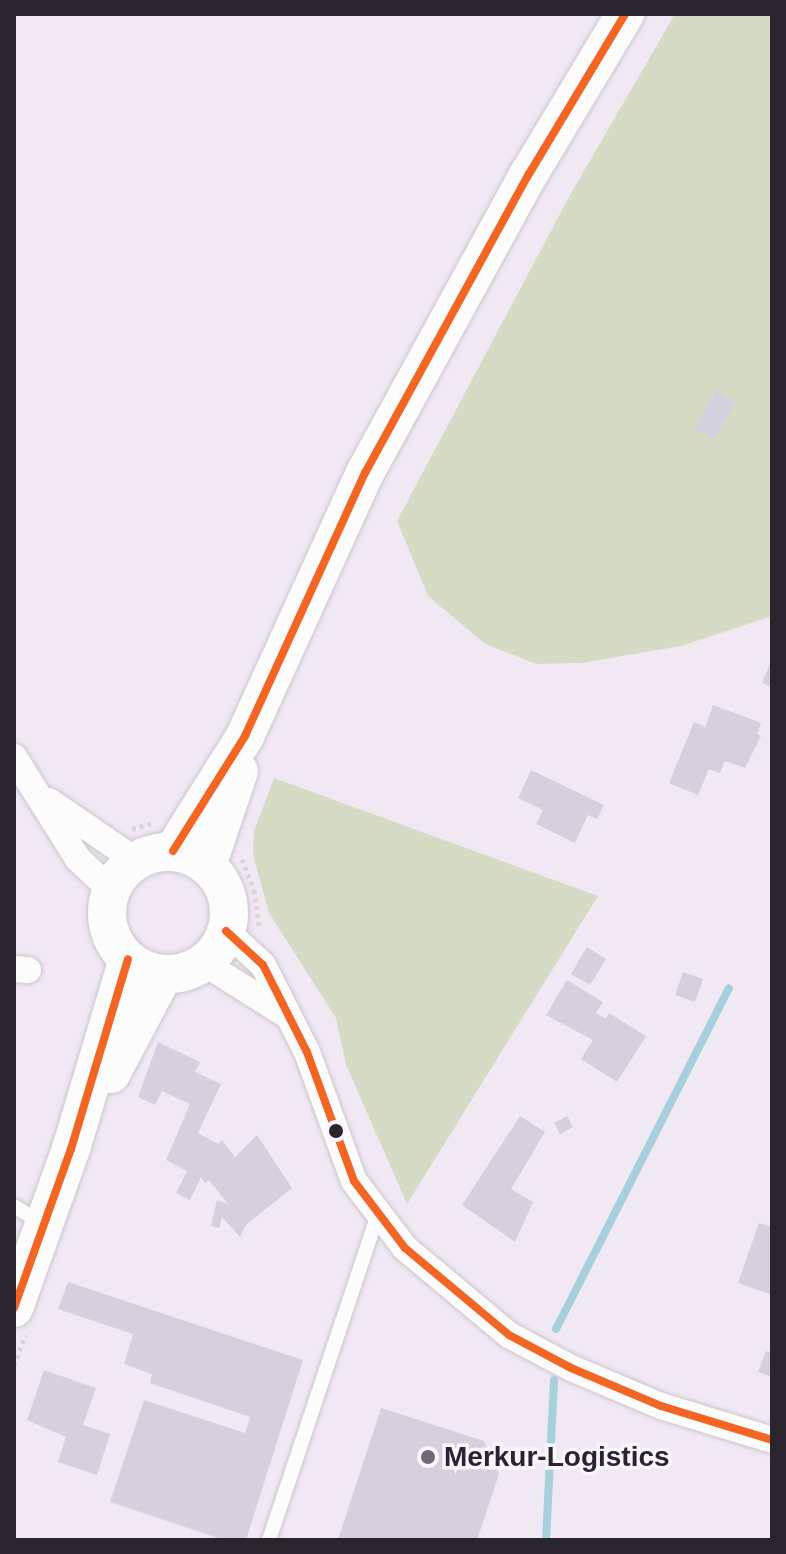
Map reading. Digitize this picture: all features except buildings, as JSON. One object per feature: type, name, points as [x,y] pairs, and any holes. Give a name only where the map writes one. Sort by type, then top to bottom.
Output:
[{"type":"main road","points":[[173,851],[245,736],[365,473],[529,174],[625,14]]},
{"type":"main road","points":[[224,861],[173,851],[135,860],[111,890],[108,928],[128,959],[164,974],[204,963],[226,931],[224,861],[244,757],[245,736]]},
{"type":"main road","points":[[71,1149],[128,959]]},
{"type":"main road","points":[[14,1308],[29,1216],[71,1149],[164,974]]},
{"type":"street","points":[[14,757],[43,797],[78,859],[111,890]]},
{"type":"street","points":[[43,797],[135,860]]},
{"type":"street","points":[[226,931],[263,965],[307,1052],[354,1181],[405,1248],[509,1335],[571,1368],[661,1406],[772,1440]]},
{"type":"street","points":[[204,963],[288,1016]]},
{"type":"lane","points":[[269,1540],[378,1214]]},
{"type":"path","points":[[100,836],[112,824],[147,826],[165,817],[175,802],[197,810]]},
{"type":"path","points":[[224,861],[254,890],[259,928],[267,937]]},
{"type":"green space","points":[[675,14],[772,14],[772,616],[681,646],[581,663],[536,664],[485,644],[428,596],[397,521],[570,195]]},
{"type":"green space","points":[[274,778],[598,896],[407,1204],[346,1065],[336,1018],[269,913],[253,855],[254,831]]},
{"type":"waterway","points":[[556,1329],[729,988]]},
{"type":"waterway","points":[[546,1540],[554,1380]]},
{"type":"transit line","points":[[173,851],[245,736],[365,473],[529,174],[625,14]]},
{"type":"transit line","points":[[226,931],[263,965],[307,1052],[354,1181],[405,1248],[509,1335],[571,1368],[661,1406],[772,1440]]},
{"type":"transit line","points":[[14,1308],[71,1149],[128,959]]},
{"type":"place","name":"Merkur-Logistics","points":[[428,1457]]}]
